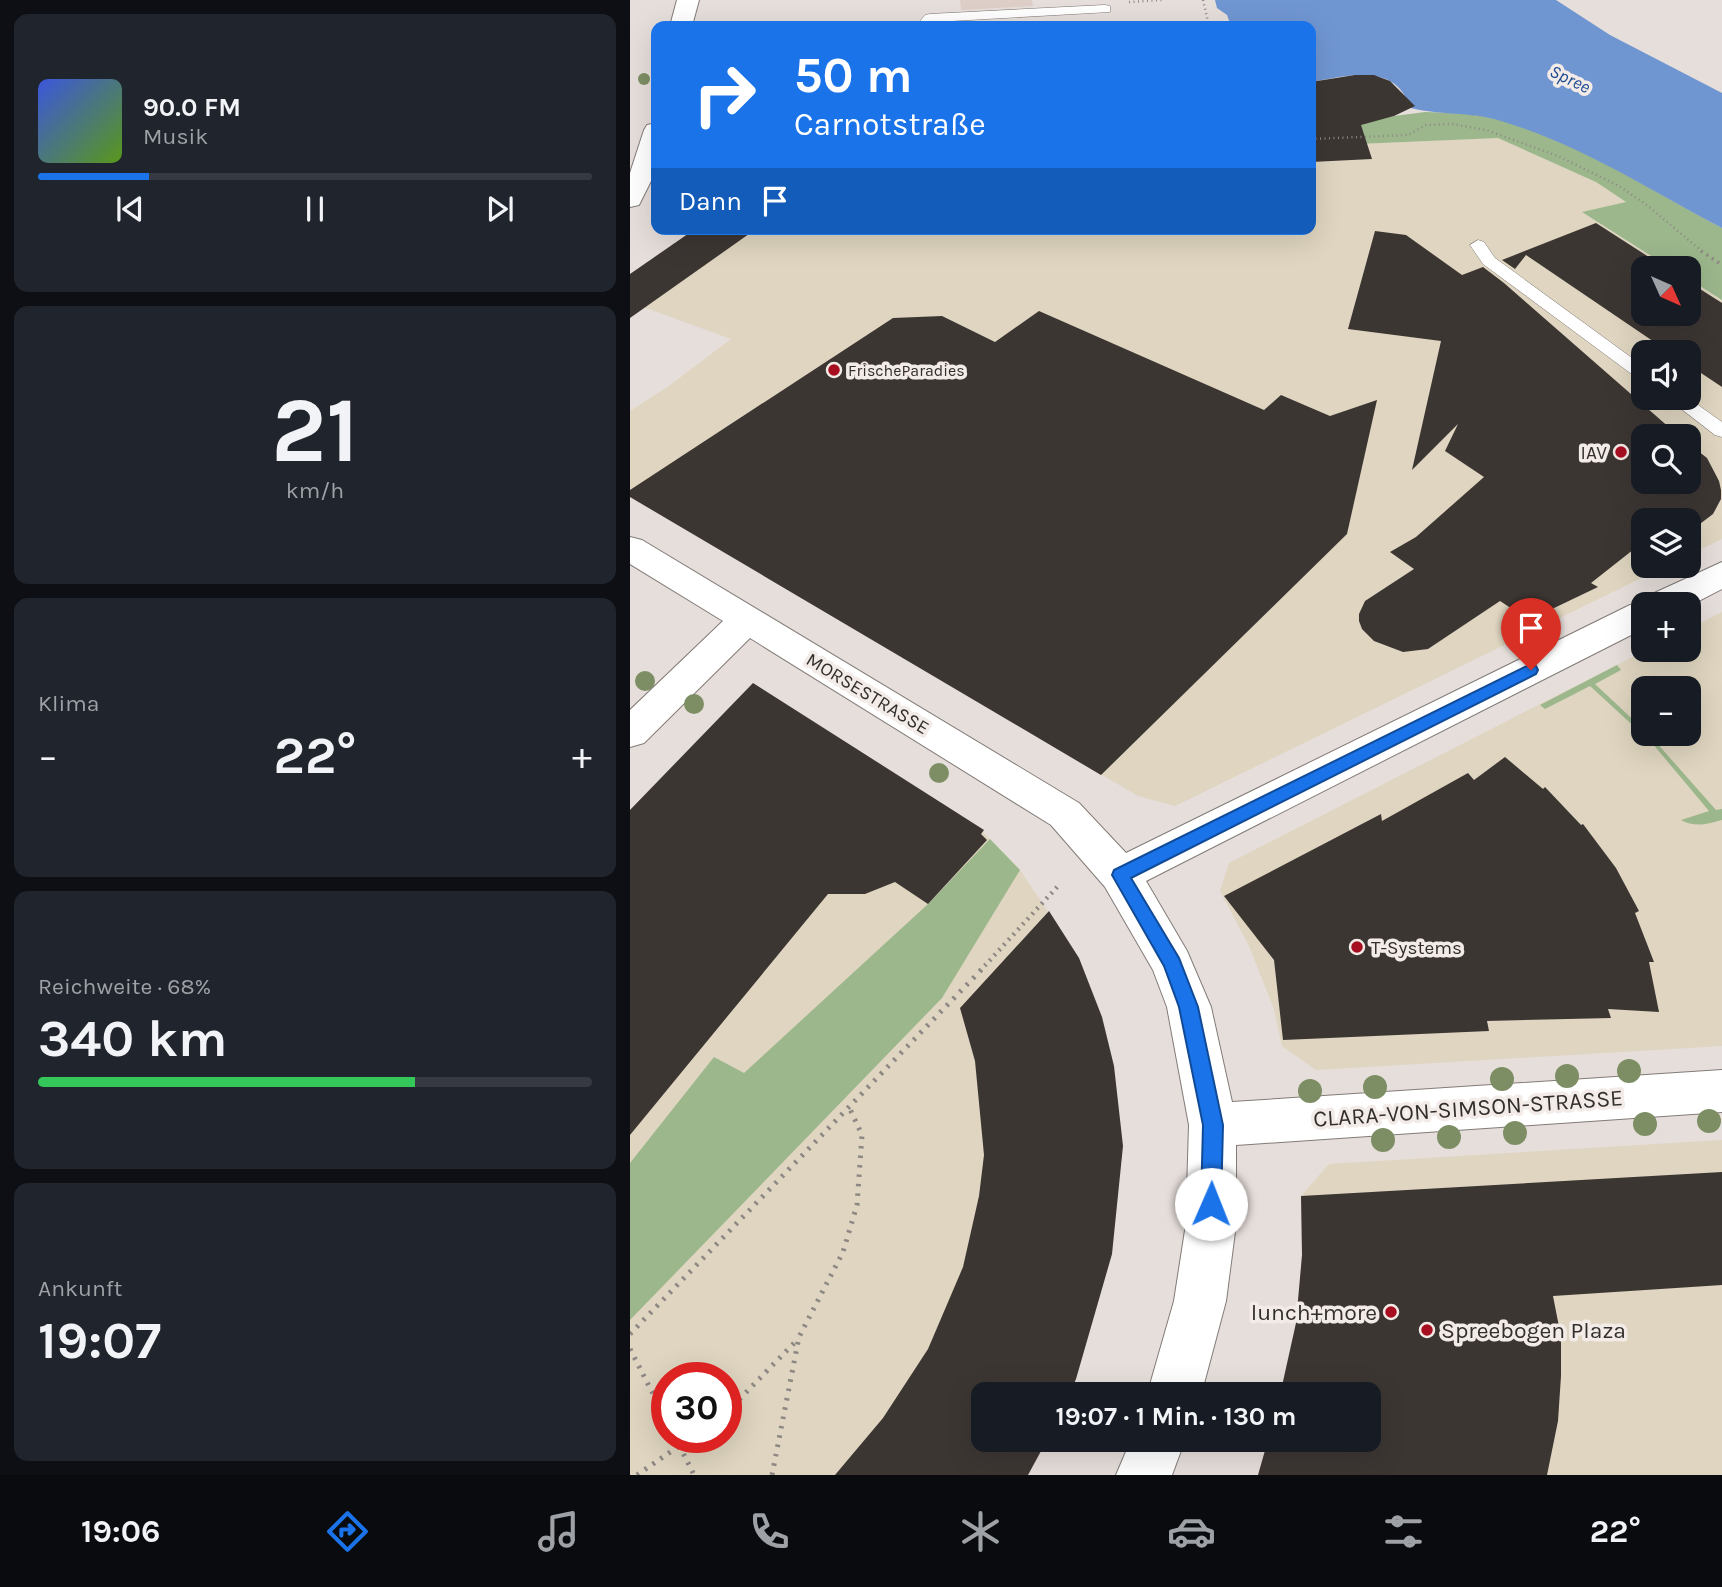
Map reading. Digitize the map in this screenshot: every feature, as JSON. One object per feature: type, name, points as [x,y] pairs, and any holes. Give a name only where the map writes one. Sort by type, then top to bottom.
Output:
[{"type":"street","points":[[682,21],[688,0]]},
{"type":"street","points":[[630,199],[647,164],[651,149]]},
{"type":"street","name":"MORSESTRASSE","points":[[630,548],[1065,814],[1109,862],[1172,964],[1188,1007],[1213,1125],[1211,1224],[1200,1301],[1178,1382]]},
{"type":"street","points":[[1687,592],[1722,574]]},
{"type":"street","points":[[630,733],[746,620]]},
{"type":"street","points":[[1109,862],[1631,620]]},
{"type":"street","name":"CLARA-VON-SIMSON-STRASSE","points":[[1213,1125],[1722,1091]]},
{"type":"street","points":[[1144,1475],[1153,1452]]},
{"type":"lane","points":[[927,21],[929,0]]},
{"type":"lane","points":[[941,21],[1105,9]]},
{"type":"lane","points":[[1478,245],[1489,261],[1631,365]]},
{"type":"lane","points":[[1693,410],[1722,431]]},
{"type":"path","points":[[1203,0],[1208,21]]},
{"type":"path","points":[[1316,139],[1408,135],[1421,124],[1432,122],[1503,135],[1537,147],[1607,179],[1638,198],[1690,244],[1722,265]]},
{"type":"path","points":[[630,1334],[1058,886]]},
{"type":"path","points":[[772,1475],[799,1337],[843,1252],[857,1205],[862,1135],[849,1107]]},
{"type":"path","points":[[742,1396],[799,1337]]},
{"type":"path","points":[[630,1349],[651,1390]]},
{"type":"path","points":[[637,1475],[669,1453]]},
{"type":"path","points":[[683,1453],[694,1475]]},
{"type":"shaded area","points":[[960,0],[1032,0],[1033,6],[961,10]]},
{"type":"shaded area","points":[[1498,138],[1596,182],[1627,203],[1582,212],[1651,256],[1631,256],[1631,326],[1701,326],[1701,287],[1722,300],[1722,539],[1701,549],[1701,508],[1631,508],[1631,578],[1641,578],[1175,806],[1138,796],[630,497],[630,411],[669,386],[731,339],[630,302],[690,235],[1316,235],[1316,146]]},
{"type":"shaded area","points":[[1722,612],[1722,1046],[1316,1070],[1282,1046],[1274,1009],[1249,946],[1220,891],[1229,863],[1631,658],[1631,662],[1701,662],[1701,623]]},
{"type":"shaded area","points":[[753,683],[984,830],[1020,870],[1079,958],[1102,1017],[1112,1254],[1075,1382],[971,1382],[971,1452],[1040,1452],[1028,1475],[630,1475],[630,810]]},
{"type":"shaded area","name":"Spreebogen Plaza","points":[[1722,1140],[1722,1475],[1258,1475],[1265,1452],[1381,1452],[1381,1382],[1283,1382],[1296,1323],[1302,1255],[1301,1196],[1329,1164]]},
{"type":"green space","points":[[1425,112],[1482,116],[1529,129],[1614,168],[1722,228],[1722,300],[1701,287],[1701,256],[1651,256],[1582,212],[1626,202],[1596,182],[1498,138],[1316,146],[1316,135],[1394,116]]},
{"type":"green space","points":[[1617,665],[1621,670],[1595,684],[1631,718],[1631,724],[1590,686],[1545,709],[1540,705]]},
{"type":"green space","points":[[1655,746],[1659,746],[1716,810],[1722,809],[1722,820],[1696,825],[1681,820],[1709,811]]},
{"type":"green space","points":[[990,839],[1020,870],[942,998],[630,1320],[630,1163],[714,1057],[744,1073],[928,904]]},
{"type":"water","name":"Spree","points":[[1215,0],[1556,0],[1610,35],[1722,93],[1722,228],[1614,169],[1530,131],[1489,118],[1407,107],[1408,102],[1400,89],[1379,77],[1366,75],[1316,81],[1316,21],[1229,21],[1227,15],[1217,8]]},
{"type":"building","points":[[1374,75],[1390,81],[1415,106],[1394,116],[1361,125],[1372,159],[1316,162],[1316,81]]},
{"type":"building","points":[[1596,223],[1647,256],[1631,256],[1631,326],[1701,326],[1701,290],[1722,303],[1722,387],[1701,373],[1701,340],[1651,340],[1526,255],[1515,269],[1502,260]]},
{"type":"building","points":[[1375,231],[1406,235],[1462,275],[1483,267],[1631,394],[1631,410],[1649,410],[1665,424],[1631,424],[1631,494],[1701,494],[1701,453],[1707,458],[1719,481],[1721,499],[1713,514],[1701,523],[1701,508],[1631,508],[1631,551],[1591,583],[1598,587],[1529,620],[1500,601],[1428,649],[1403,652],[1374,641],[1362,629],[1359,621],[1365,601],[1414,569],[1390,552],[1416,537],[1484,477],[1445,451],[1458,424],[1412,470],[1441,341],[1348,329]]},
{"type":"building","points":[[686,235],[748,235],[630,318],[630,274]]},
{"type":"building","points":[[1039,311],[1264,410],[1281,395],[1330,416],[1377,400],[1347,534],[1101,775],[630,497],[630,490],[893,318],[942,316],[995,342]]},
{"type":"building","points":[[753,683],[984,830],[981,834],[987,840],[928,904],[895,882],[865,894],[828,894],[630,1135],[630,810]]},
{"type":"building","points":[[1505,757],[1543,789],[1545,787],[1581,825],[1583,824],[1616,868],[1639,911],[1635,913],[1654,962],[1649,962],[1659,1012],[1608,1009],[1611,1018],[1487,1021],[1489,1031],[1283,1040],[1274,960],[1224,896],[1381,814],[1382,821],[1468,773],[1474,780]]},
{"type":"building","points":[[1049,911],[1079,958],[1102,1017],[1114,1066],[1123,1146],[1112,1254],[1075,1382],[971,1382],[971,1452],[1040,1452],[1028,1475],[835,1475],[883,1418],[928,1349],[963,1267],[979,1196],[984,1155],[975,1061],[960,1008]]},
{"type":"building","name":"Spreebogen Plaza","points":[[1722,1172],[1722,1285],[1553,1296],[1561,1337],[1561,1376],[1558,1421],[1547,1475],[1258,1475],[1265,1452],[1381,1452],[1381,1382],[1283,1382],[1296,1323],[1302,1255],[1301,1196]]},
{"type":"place","name":"FrischeParadies","points":[[834,370]]},
{"type":"place","name":"IAV","points":[[1621,452]]},
{"type":"place","name":"T-Systems","points":[[1357,947]]},
{"type":"place","name":"lunch+more","points":[[1391,1312]]},
{"type":"place","name":"Spreebogen Plaza","points":[[1427,1330]]},
{"type":"route","points":[[1211,1204],[1213,1125],[1188,1007],[1172,964],[1120,875],[1531,670]]}]
